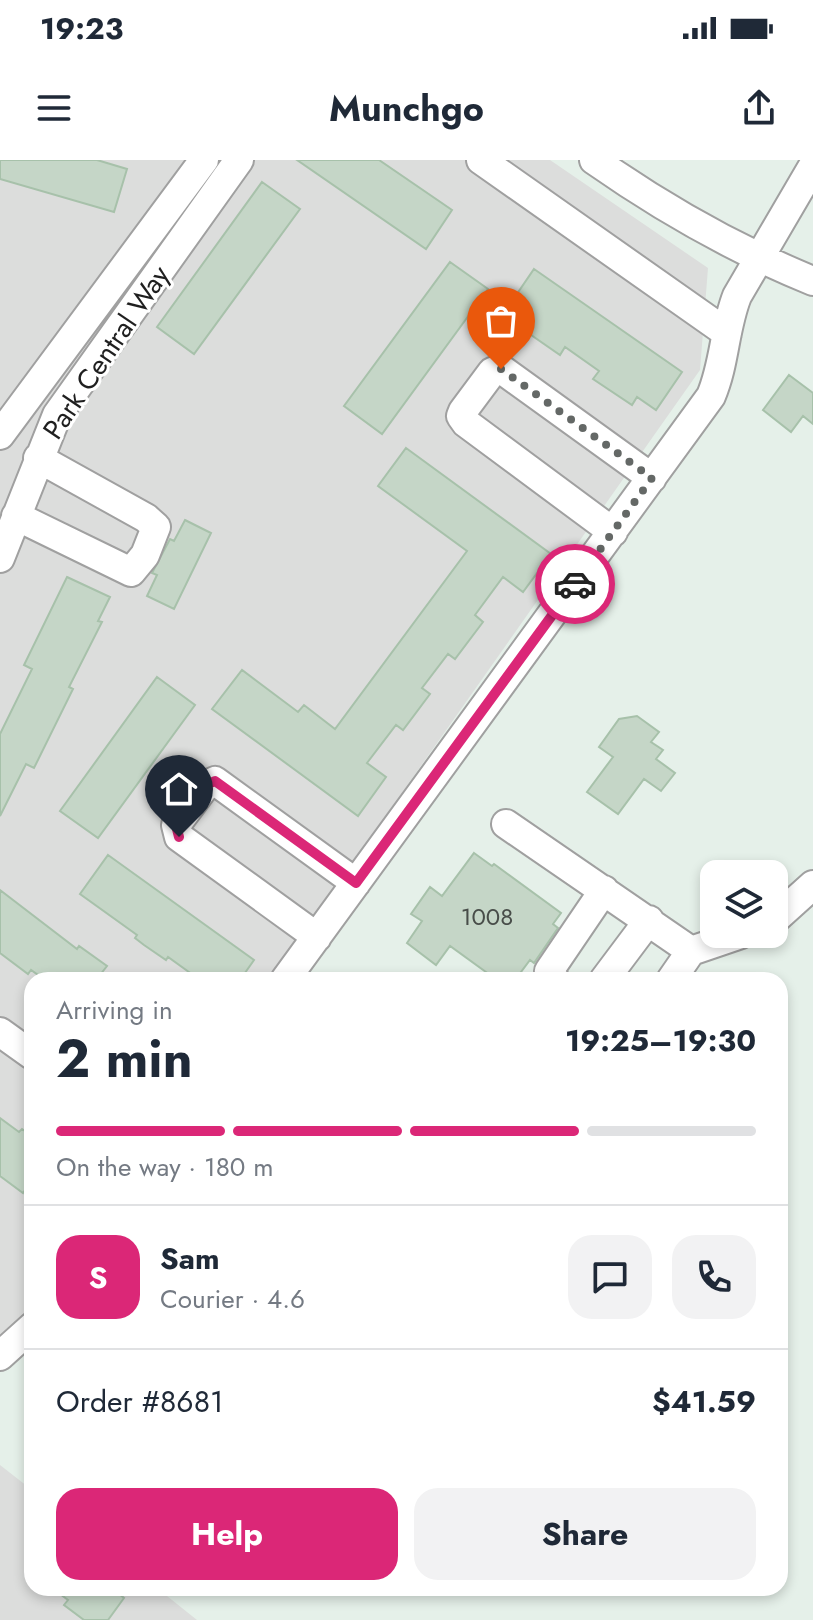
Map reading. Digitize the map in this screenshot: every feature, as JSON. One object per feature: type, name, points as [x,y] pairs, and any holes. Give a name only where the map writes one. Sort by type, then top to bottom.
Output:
[{"type":"street","points":[[0,435],[204,160]]},
{"type":"street","name":"Park Central Way","points":[[0,558],[38,458],[63,405],[239,160]]},
{"type":"street","points":[[481,160],[727,333]]},
{"type":"street","points":[[594,160],[668,210],[758,258],[813,281]]},
{"type":"street","points":[[291,972],[711,396],[725,357],[727,333],[737,296],[813,166]]},
{"type":"street","points":[[613,532],[466,423],[461,416],[463,411],[494,370],[501,369],[652,478]]},
{"type":"street","points":[[16,516],[131,572],[145,555],[156,527],[146,518],[38,458]]},
{"type":"street","points":[[317,937],[179,837],[175,828],[198,795],[208,782],[215,781],[356,883]]},
{"type":"street","points":[[506,824],[691,951]]},
{"type":"street","points":[[788,907],[813,885]]},
{"type":"street","points":[[550,972],[604,890]]},
{"type":"street","points":[[610,972],[649,920]]},
{"type":"street","points":[[677,972],[691,951],[700,948]]},
{"type":"street","points":[[0,1032],[24,1049]]},
{"type":"street","points":[[0,1356],[24,1334]]},
{"type":"shaded area","points":[[0,160],[550,160],[708,268],[700,370],[276,972],[24,972],[24,1330],[0,1364]]},
{"type":"shaded area","points":[[0,1465],[24,1484],[24,1596],[167,1596],[197,1620],[0,1620]]},
{"type":"building","points":[[0,160],[97,160],[127,169],[114,212],[0,179]]},
{"type":"building","points":[[297,160],[379,160],[452,210],[426,249]]},
{"type":"building","points":[[262,182],[300,209],[194,354],[157,327]]},
{"type":"building","points":[[450,262],[488,289],[382,434],[344,406]]},
{"type":"building","points":[[534,269],[682,372],[656,410],[637,397],[632,405],[593,379],[599,371],[565,347],[560,355],[521,328],[526,320],[508,307]]},
{"type":"building","points":[[789,375],[813,393],[813,424],[803,416],[791,432],[763,410]]},
{"type":"building","points":[[406,448],[551,554],[523,592],[503,577],[475,615],[483,622],[455,659],[448,654],[422,688],[430,694],[403,730],[396,725],[367,763],[386,777],[358,816],[212,709],[242,670],[298,712],[304,705],[335,729],[467,551],[378,486]]},
{"type":"building","points":[[185,520],[211,533],[174,609],[147,596],[157,575],[152,573],[170,539],[174,541]]},
{"type":"building","points":[[67,577],[110,597],[98,621],[102,622],[69,687],[73,689],[34,768],[26,764],[0,816],[0,734],[32,669],[24,665]]},
{"type":"building","points":[[157,677],[195,705],[98,838],[60,811]]},
{"type":"building","points":[[637,716],[659,732],[651,742],[663,750],[656,759],[675,773],[661,791],[644,779],[618,814],[587,792],[613,757],[599,747],[619,719]]},
{"type":"building","points":[[474,853],[561,913],[553,924],[558,928],[534,963],[530,960],[521,972],[486,972],[450,946],[436,965],[407,943],[422,921],[411,914],[430,887],[442,896]]},
{"type":"building","points":[[108,855],[254,960],[246,972],[189,972],[144,945],[135,938],[137,935],[80,894]]},
{"type":"building","points":[[0,890],[77,949],[79,946],[107,966],[102,972],[25,972],[0,953]]},
{"type":"building","points":[[0,1118],[19,1132],[24,1130],[23,1193],[0,1176]]},
{"type":"building","points":[[63,1596],[124,1598],[108,1620],[84,1620],[64,1605],[68,1600]]},
{"type":"way so far","points":[[501,369],[652,478],[575,584]]},
{"type":"route","points":[[179,837],[175,833],[176,825],[208,782],[215,781],[356,883],[575,584]]}]
